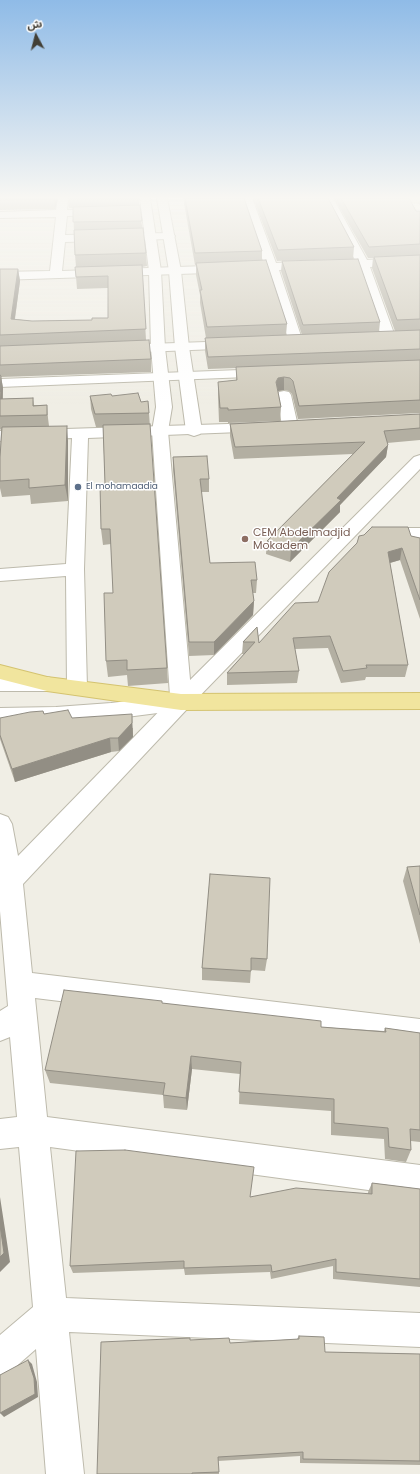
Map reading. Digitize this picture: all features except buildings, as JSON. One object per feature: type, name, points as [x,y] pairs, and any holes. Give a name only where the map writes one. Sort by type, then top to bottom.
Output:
[{"type":"main road","points":[[0,672],[47,684],[180,702],[420,702]]},
{"type":"street","points":[[56,274],[57,267]]},
{"type":"street","points":[[154,267],[158,348],[164,407],[160,431],[180,702]]},
{"type":"street","points":[[174,267],[182,347],[194,431]]},
{"type":"street","points":[[0,276],[300,267]]},
{"type":"street","points":[[365,267],[389,338]]},
{"type":"street","points":[[272,268],[296,342]]},
{"type":"street","points":[[374,339],[405,338]]},
{"type":"street","points":[[281,343],[311,342]]},
{"type":"street","points":[[103,350],[250,344]]},
{"type":"street","points":[[0,383],[280,372]]},
{"type":"street","points":[[0,436],[194,431],[298,426],[284,395]]},
{"type":"street","points":[[77,688],[75,569],[80,434]]},
{"type":"street","points":[[5,884],[180,702],[420,460]]},
{"type":"street","points":[[348,532],[420,533]]},
{"type":"street","points":[[0,575],[75,569]]},
{"type":"street","points":[[0,684],[47,684]]},
{"type":"street","points":[[0,716],[103,712],[180,702]]},
{"type":"street","points":[[0,824],[14,1008],[33,1130],[65,1474]]},
{"type":"street","points":[[14,1008],[420,1032]]},
{"type":"street","points":[[0,1134],[33,1130],[420,1181]]},
{"type":"street","points":[[0,1358],[50,1314],[420,1330]]},
{"type":"place","name":"El mohamaadia","points":[[78,487]]},
{"type":"place","name":"CEM Abdelmadjid Mokadem","points":[[245,539]]}]
